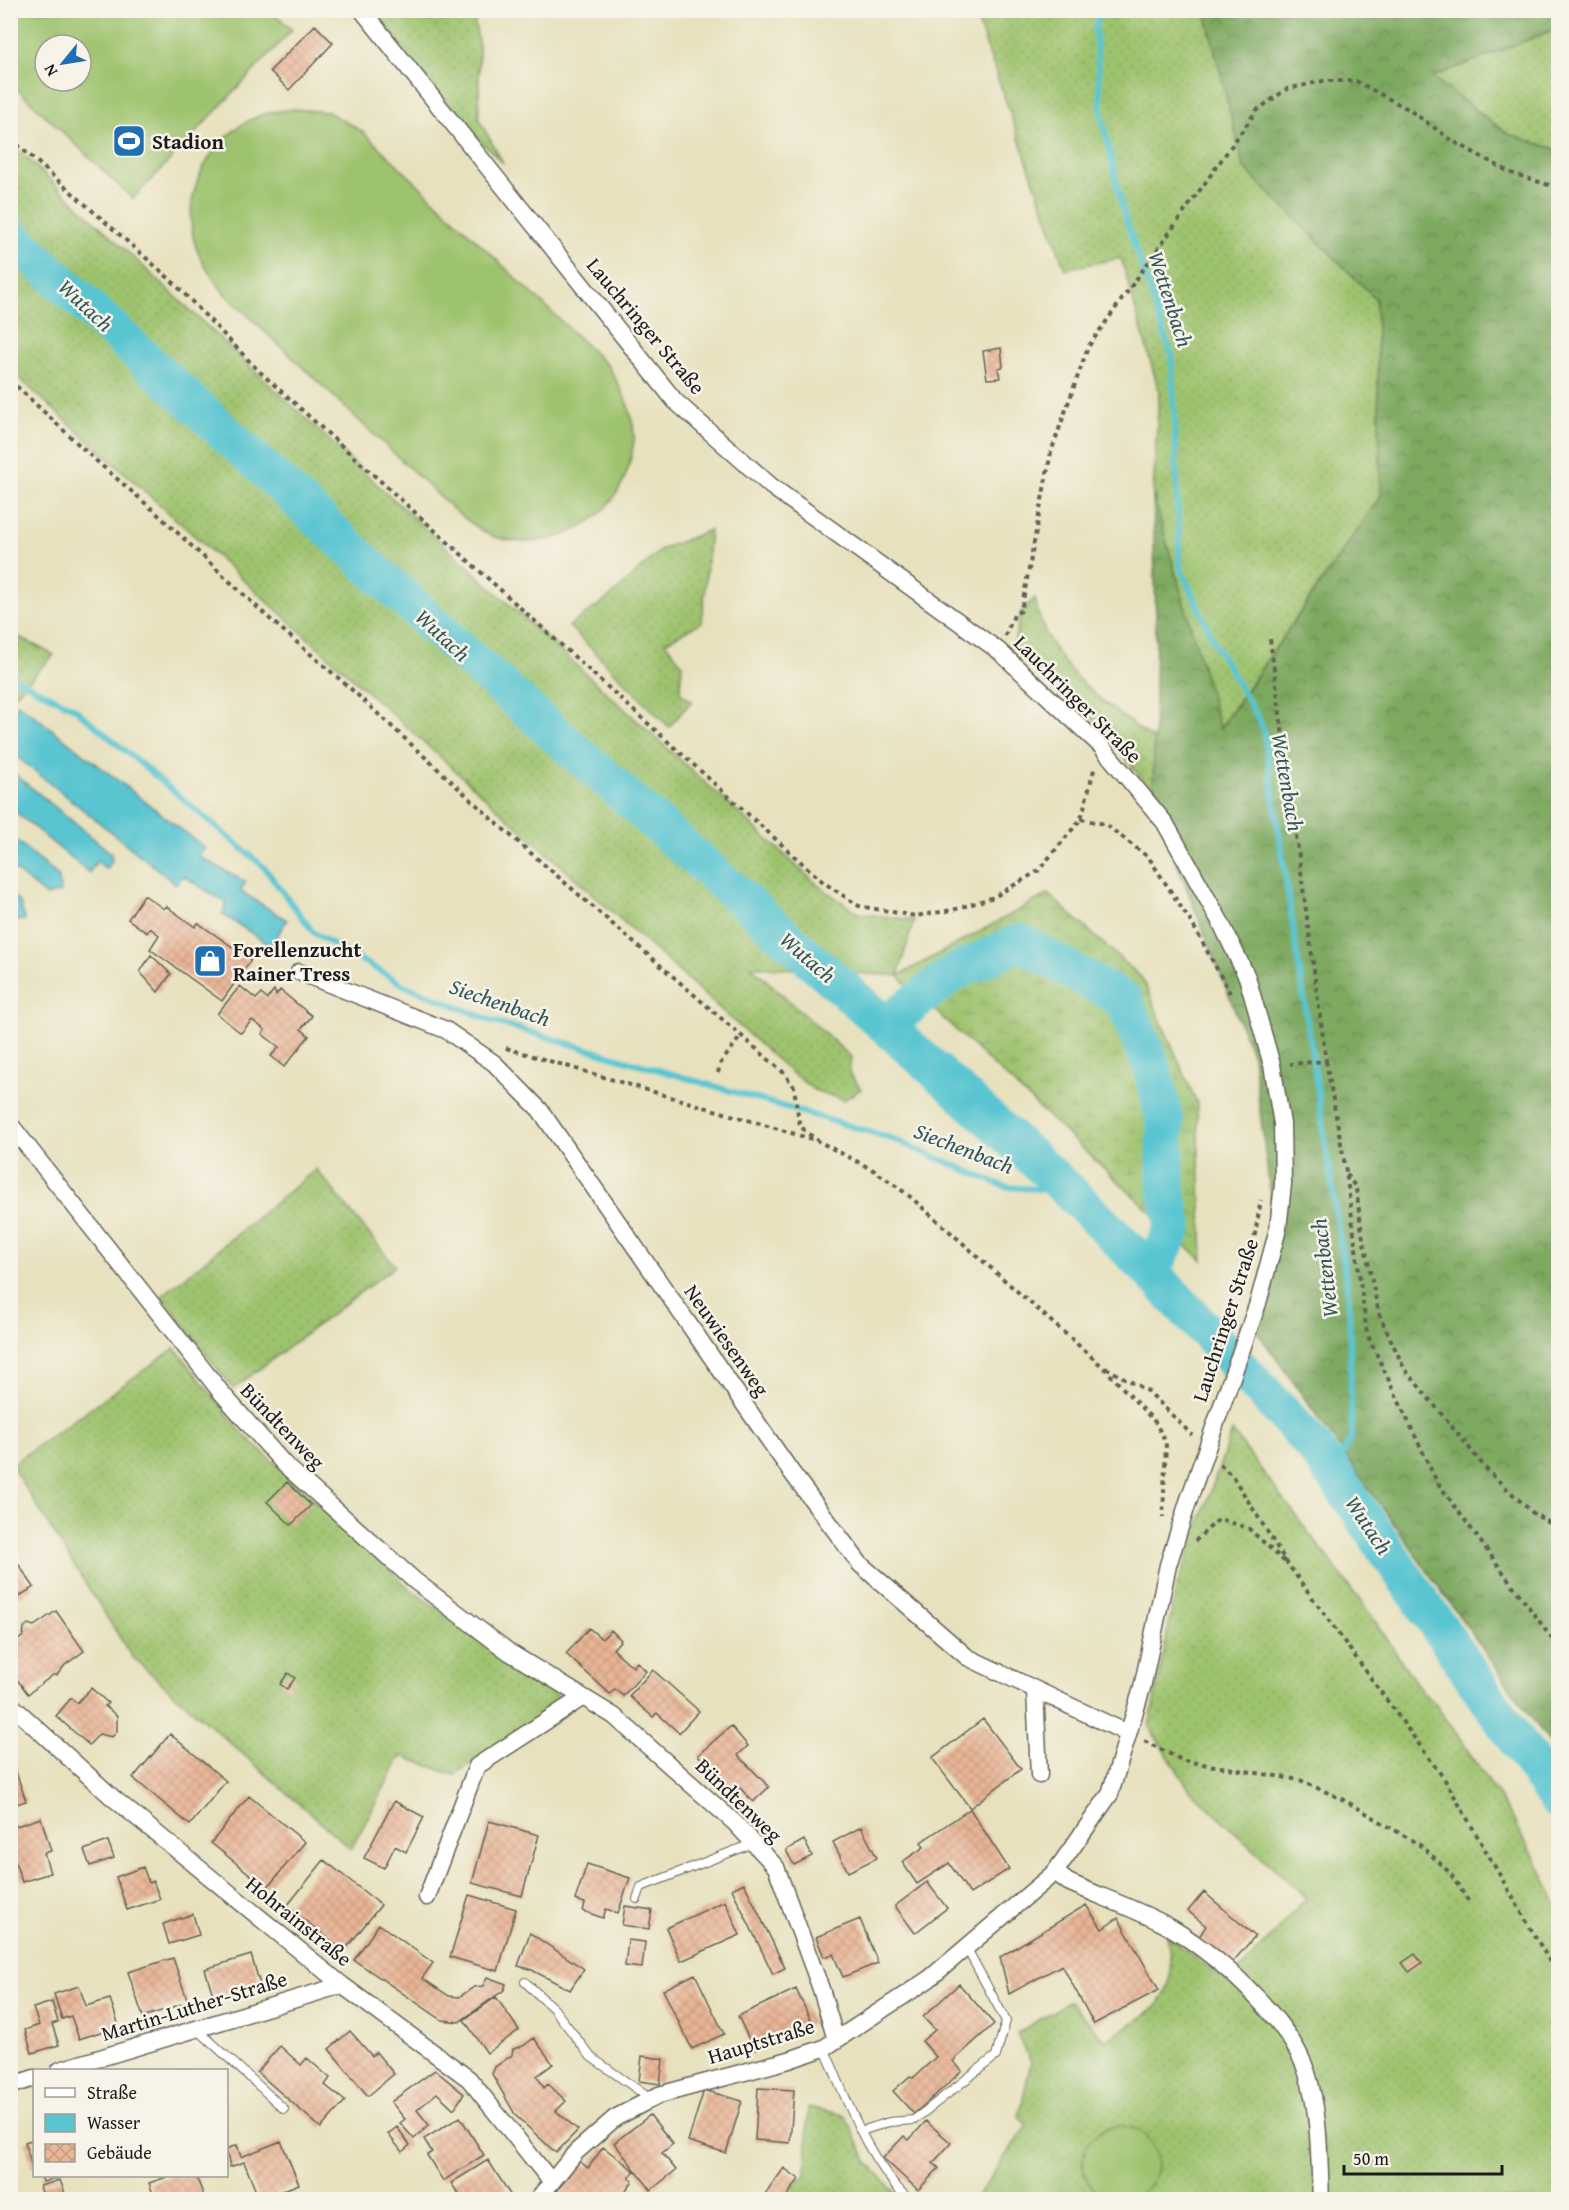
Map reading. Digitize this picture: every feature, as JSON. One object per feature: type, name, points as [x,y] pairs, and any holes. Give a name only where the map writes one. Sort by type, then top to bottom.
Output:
[{"type":"street","name":"Lauchringer Straße","points":[[362,10],[675,401],[771,486],[999,651],[1101,746],[1165,823],[1221,923],[1247,977],[1272,1065],[1282,1124],[1283,1184],[1278,1228],[1258,1303],[1168,1565],[1142,1688],[1127,1733]]},
{"type":"street","name":"Neuwiesenweg","points":[[299,972],[446,1030],[494,1063],[518,1085],[540,1110],[792,1473],[860,1564],[967,1657],[1127,1733]]},
{"type":"street","name":"Bündtenweg","points":[[10,1124],[220,1391],[284,1464],[415,1581],[508,1652],[614,1716],[735,1823],[754,1843],[776,1868],[821,1989],[830,2044]]},
{"type":"street","points":[[1035,1690],[1039,1774]]},
{"type":"street","points":[[428,1897],[477,1766],[583,1697]]},
{"type":"street","name":"Hohrainstraße","points":[[10,1704],[112,1797],[342,1985],[469,2079],[550,2180]]},
{"type":"street","name":"Hauptstraße","points":[[537,2199],[550,2180],[576,2152],[615,2118],[651,2099],[718,2078],[789,2060],[830,2044],[929,1979],[1055,1872],[1110,1794],[1127,1733]]},
{"type":"street","points":[[1055,1872],[1068,1882],[1165,1925],[1228,1970],[1277,2019],[1295,2046],[1307,2072],[1314,2104],[1321,2199]]},
{"type":"street","name":"Martin-Luther-Straße","points":[[63,2069],[342,1985]]},
{"type":"street","points":[[10,2086],[33,2078]]},
{"type":"lane","points":[[637,1899],[641,1887],[754,1843]]},
{"type":"lane","points":[[861,2131],[889,2122],[914,2120],[996,2056],[1006,2021],[966,1947]]},
{"type":"lane","points":[[525,1982],[554,2009],[591,2057],[651,2099]]},
{"type":"lane","points":[[197,2029],[284,2109]]},
{"type":"lane","points":[[830,2044],[873,2158],[891,2182],[909,2199]]},
{"type":"path","points":[[999,651],[1016,613],[1021,611],[1051,452],[1088,347],[1257,110],[1287,89],[1323,81],[1356,81],[1408,109],[1453,141],[1511,173],[1558,188]]},
{"type":"path","points":[[10,138],[171,280],[260,372],[823,882],[859,906],[915,916],[953,910],[994,897],[1038,871],[1081,819],[1101,746]]},
{"type":"path","points":[[10,380],[502,828],[783,1072],[794,1087],[799,1122],[804,1130],[818,1141],[875,1171],[907,1194],[1103,1366],[1155,1422],[1166,1442],[1163,1518]]},
{"type":"path","points":[[1270,639],[1326,1061],[1346,1171],[1367,1334],[1437,1482],[1558,1647]]},
{"type":"path","points":[[1081,819],[1105,824],[1149,858],[1219,968],[1233,1001]]},
{"type":"path","points":[[718,1073],[720,1064],[741,1036]]},
{"type":"path","points":[[502,1047],[818,1141]]},
{"type":"path","points":[[1272,1065],[1326,1061]]},
{"type":"path","points":[[1346,1171],[1356,1188],[1362,1233],[1379,1314],[1404,1368],[1488,1471],[1533,1513],[1553,1525],[1558,1532]]},
{"type":"path","points":[[1253,1246],[1253,1235],[1263,1192]]},
{"type":"path","points":[[1193,1542],[1219,1519],[1248,1527],[1287,1563],[1445,1780],[1558,1976]]},
{"type":"path","points":[[1127,1733],[1184,1761],[1300,1780],[1346,1801],[1422,1847],[1450,1872],[1469,1902]]},
{"type":"green space","name":"Stadion","points":[[10,11],[272,11],[292,30],[133,199],[11,83]]},
{"type":"green space","points":[[373,11],[473,11],[479,46],[479,119],[503,163],[467,128]]},
{"type":"green space","points":[[974,11],[1205,11],[1245,168],[1376,299],[1381,496],[1219,729],[1153,494],[1159,391],[1121,258],[1065,269]]},
{"type":"green space","points":[[1205,11],[1558,11],[1558,28],[1432,77],[1508,134],[1558,150],[1558,1755],[1256,1330],[1271,1200],[1253,1056],[1153,803],[1156,626],[1153,494],[1220,729],[1381,496],[1376,299],[1244,168]]},
{"type":"green space","points":[[1558,28],[1558,150],[1508,134],[1432,77]]},
{"type":"green space","points":[[293,109],[328,112],[362,131],[608,366],[628,407],[633,425],[634,443],[624,479],[613,498],[599,514],[581,527],[561,536],[540,541],[518,541],[495,537],[480,529],[456,512],[225,294],[209,272],[196,247],[192,227],[195,187],[203,168],[227,136],[243,124],[265,114]]},
{"type":"green space","points":[[11,143],[358,467],[819,886],[858,913],[914,920],[898,976],[751,966],[851,1057],[849,1073],[861,1089],[844,1100],[814,1090],[787,1069],[11,371]]},
{"type":"green space","points":[[710,530],[702,622],[665,642],[682,664],[680,693],[692,701],[669,727],[569,626],[611,596],[662,549]]},
{"type":"green space","points":[[1035,598],[1041,622],[1064,662],[1097,696],[1154,740],[1153,792],[1092,718],[1013,648],[1021,611]]},
{"type":"green space","points":[[11,633],[54,655],[11,699]]},
{"type":"green space","points":[[1048,894],[1142,978],[1197,1103],[1203,1261],[898,976]]},
{"type":"green space","points":[[316,1169],[395,1266],[233,1389],[162,1296]]},
{"type":"green space","points":[[175,1348],[242,1433],[409,1588],[560,1697],[554,1706],[454,1775],[401,1756],[351,1849],[132,1657],[11,1465]]},
{"type":"green space","points":[[1232,1431],[1373,1618],[1422,1692],[1434,1702],[1459,1737],[1510,1814],[1540,1867],[1558,1908],[1558,2199],[975,2200],[1027,2125],[1019,2117],[1031,2062],[1017,2033],[1070,2001],[1106,2041],[1152,2010],[1167,1990],[1170,1958],[1167,1935],[1228,1983],[1306,1898],[1190,1790],[1149,1727],[1176,1589]]},
{"type":"green space","points":[[808,2107],[845,2115],[867,2161],[900,2199],[785,2199],[799,2179],[806,2176]]},
{"type":"green space","points":[[1113,2126],[1127,2126],[1141,2132],[1151,2142],[1157,2156],[1155,2177],[1141,2194],[1127,2200],[1113,2200],[1099,2194],[1089,2184],[1083,2170],[1083,2156],[1089,2142],[1099,2132]]},
{"type":"water","points":[[18,703],[205,848],[198,856],[246,882],[240,891],[287,920],[271,946],[222,914],[227,903],[183,876],[176,884],[11,752],[11,713]]},
{"type":"water","points":[[11,771],[111,853],[112,861],[106,869],[97,861],[89,873],[11,808]]},
{"type":"water","points":[[10,835],[58,876],[61,892],[46,896],[11,867]]},
{"type":"water","points":[[11,894],[20,903],[25,920],[11,921]]},
{"type":"building","points":[[315,25],[333,43],[289,90],[270,71]]},
{"type":"building","points":[[1001,348],[1003,367],[998,368],[1000,378],[987,379],[983,351]]},
{"type":"building","name":"Forellenzucht Rainer Tress","points":[[144,895],[164,909],[166,906],[195,927],[198,923],[251,960],[222,1001],[150,949],[159,935],[150,928],[147,933],[128,919]]},
{"type":"building","points":[[151,955],[171,974],[158,992],[140,972]]},
{"type":"building","points":[[240,986],[256,999],[261,994],[267,999],[274,990],[276,995],[280,990],[312,1016],[301,1029],[309,1036],[284,1067],[271,1056],[279,1047],[262,1034],[265,1030],[252,1020],[241,1033],[217,1014]]},
{"type":"building","points":[[287,1482],[311,1505],[291,1525],[267,1502]]},
{"type":"building","points":[[10,1552],[34,1587],[10,1602]]},
{"type":"building","points":[[56,1611],[84,1651],[65,1665],[57,1675],[53,1675],[28,1694],[10,1670],[10,1646],[23,1636],[24,1628],[28,1624],[34,1626]]},
{"type":"building","points":[[589,1628],[602,1639],[611,1630],[621,1640],[613,1649],[633,1667],[637,1662],[646,1671],[623,1696],[615,1689],[610,1694],[566,1654]]},
{"type":"building","points":[[653,1670],[699,1711],[679,1733],[657,1713],[653,1717],[629,1696]]},
{"type":"building","points":[[288,1673],[295,1678],[287,1689],[280,1684]]},
{"type":"building","points":[[91,1688],[108,1703],[105,1706],[117,1716],[117,1731],[112,1737],[99,1734],[89,1745],[56,1716],[71,1698],[77,1703]]},
{"type":"building","points":[[983,1719],[1021,1769],[970,1808],[932,1758]]},
{"type":"building","points":[[731,1726],[748,1746],[738,1755],[769,1787],[753,1802],[740,1788],[733,1794],[698,1755]]},
{"type":"building","points":[[170,1734],[226,1781],[190,1825],[133,1778]]},
{"type":"building","points":[[10,1755],[26,1801],[10,1806]]},
{"type":"building","points":[[249,1796],[305,1842],[267,1888],[211,1843]]},
{"type":"building","points":[[394,1801],[424,1817],[406,1852],[395,1846],[384,1868],[364,1858]]},
{"type":"building","points":[[970,1809],[1009,1869],[970,1894],[949,1863],[917,1884],[902,1862],[924,1847],[921,1842]]},
{"type":"building","points":[[41,1818],[51,1851],[44,1853],[50,1873],[22,1882],[10,1847],[10,1828]]},
{"type":"building","points":[[489,1821],[539,1835],[522,1896],[472,1883]]},
{"type":"building","points":[[861,1827],[877,1858],[848,1872],[833,1842]]},
{"type":"building","points":[[804,1840],[812,1856],[794,1865],[786,1850]]},
{"type":"building","points":[[108,1841],[114,1858],[90,1866],[84,1850]]},
{"type":"building","points":[[324,1860],[381,1905],[344,1951],[287,1906]]},
{"type":"building","points":[[587,1864],[630,1878],[618,1913],[606,1909],[603,1918],[583,1911],[585,1903],[575,1900]]},
{"type":"building","points":[[143,1867],[149,1883],[153,1881],[160,1899],[127,1910],[116,1877]]},
{"type":"building","points":[[927,1882],[947,1908],[915,1933],[895,1906]]},
{"type":"building","points":[[744,1883],[785,1968],[773,1974],[732,1889]]},
{"type":"building","points":[[1204,1892],[1255,1936],[1231,1964],[1199,1937],[1206,1926],[1188,1911]]},
{"type":"building","points":[[469,1895],[516,1909],[498,1971],[450,1957]]},
{"type":"building","points":[[725,1901],[740,1935],[681,1961],[666,1928]]},
{"type":"building","points":[[1086,1905],[1102,1929],[1118,1918],[1159,1990],[1094,2024],[1062,1965],[1009,1994],[1000,1957]]},
{"type":"building","points":[[625,1906],[652,1910],[649,1929],[622,1925]]},
{"type":"building","points":[[193,1914],[199,1935],[169,1944],[163,1924]]},
{"type":"building","points":[[860,1919],[878,1963],[843,1977],[833,1954],[824,1957],[816,1937]]},
{"type":"building","points":[[379,1924],[433,1963],[422,1978],[449,1996],[459,1997],[474,1987],[483,1986],[487,1977],[506,1984],[504,1990],[459,2022],[442,2020],[354,1960]]},
{"type":"building","points":[[530,1933],[584,1969],[570,1990],[530,1969],[518,1966]]},
{"type":"building","points":[[628,1940],[645,1942],[642,1968],[625,1966]]},
{"type":"building","points":[[1415,1954],[1422,1963],[1409,1972],[1402,1963]]},
{"type":"building","points":[[251,1955],[260,1984],[214,1998],[205,1969]]},
{"type":"building","points":[[173,1958],[188,2002],[143,2017],[128,1972]]},
{"type":"building","points":[[695,1974],[724,2034],[692,2049],[663,1990]]},
{"type":"building","points":[[959,1984],[994,2024],[953,2061],[962,2071],[914,2114],[893,2091],[910,2076],[913,2078],[936,2057],[922,2041],[935,2030],[923,2017]]},
{"type":"building","points":[[79,1986],[86,2006],[110,1999],[119,2026],[79,2039],[71,2016],[62,2019],[54,1994]]},
{"type":"building","points":[[796,1989],[812,2023],[754,2050],[738,2016]]},
{"type":"building","points":[[496,1997],[519,2030],[487,2053],[464,2020]]},
{"type":"building","points":[[52,2002],[58,2022],[52,2024],[59,2045],[32,2053],[25,2030],[39,2025],[33,2008]]},
{"type":"building","points":[[350,2031],[372,2056],[376,2052],[394,2074],[368,2096],[329,2049]]},
{"type":"building","points":[[534,2038],[553,2064],[537,2076],[544,2088],[548,2084],[566,2101],[556,2111],[578,2130],[556,2153],[516,2116],[492,2074],[495,2067],[512,2055],[513,2049],[523,2046]]},
{"type":"building","points":[[280,2046],[301,2065],[307,2058],[330,2078],[325,2085],[345,2101],[321,2128],[257,2072]]},
{"type":"building","points":[[642,2056],[663,2059],[660,2084],[639,2081]]},
{"type":"building","points":[[435,2070],[464,2094],[454,2109],[437,2093],[417,2110],[429,2125],[414,2139],[400,2123],[405,2119],[391,2102]]},
{"type":"building","points":[[758,2088],[794,2090],[790,2143],[755,2140]]},
{"type":"building","points":[[704,2090],[742,2101],[726,2153],[688,2141]]},
{"type":"building","points":[[650,2115],[673,2144],[662,2153],[676,2170],[651,2190],[614,2143]]},
{"type":"building","points":[[460,2117],[484,2155],[443,2181],[427,2155],[432,2152],[424,2139]]},
{"type":"building","points":[[926,2121],[951,2143],[933,2163],[939,2168],[918,2190],[883,2158],[904,2136],[909,2140]]},
{"type":"building","points":[[397,2127],[410,2145],[402,2152],[388,2134]]},
{"type":"building","points":[[33,2139],[32,2168],[25,2142]]},
{"type":"building","points":[[281,2141],[299,2184],[276,2193],[279,2199],[259,2199],[244,2162],[230,2167],[228,2148],[237,2145],[241,2157]]},
{"type":"building","points":[[603,2147],[635,2171],[629,2178],[633,2181],[619,2199],[559,2199],[553,2196],[579,2161],[588,2168]]},
{"type":"building","points":[[488,2160],[513,2199],[462,2199],[451,2183]]},
{"type":"building","points":[[784,2168],[799,2179],[785,2199],[762,2199]]},
{"type":"building","points":[[41,2177],[59,2177],[43,2182]]},
{"type":"building","points":[[167,2177],[196,2177],[205,2199],[155,2199],[149,2183]]},
{"type":"building","points":[[60,2180],[67,2199],[44,2199],[40,2186]]},
{"type":"waterway","name":"Wettenbach","points":[[1101,10],[1095,26],[1102,117],[1123,211],[1172,356],[1180,567],[1217,648],[1260,721],[1264,733],[1349,1299],[1352,1435],[1334,1474]]},
{"type":"waterway","name":"Wutach","points":[[10,235],[468,657],[885,1025],[1069,1191],[1151,1272],[1307,1439],[1334,1474],[1558,1801]]},
{"type":"waterway","name":"Siechenbach","points":[[10,676],[74,708],[263,866],[314,933],[404,985],[492,1021],[890,1138],[1006,1187],[1069,1191]]},
{"type":"waterway","name":"Wutach","points":[[885,1025],[953,973],[1020,942],[1124,1000],[1152,1067],[1165,1122],[1166,1187],[1174,1227],[1151,1272]]},
{"type":"place","name":"Stadion","points":[[129,141]]},
{"type":"place","name":"Forellenzucht Rainer Tress","points":[[210,961]]}]
